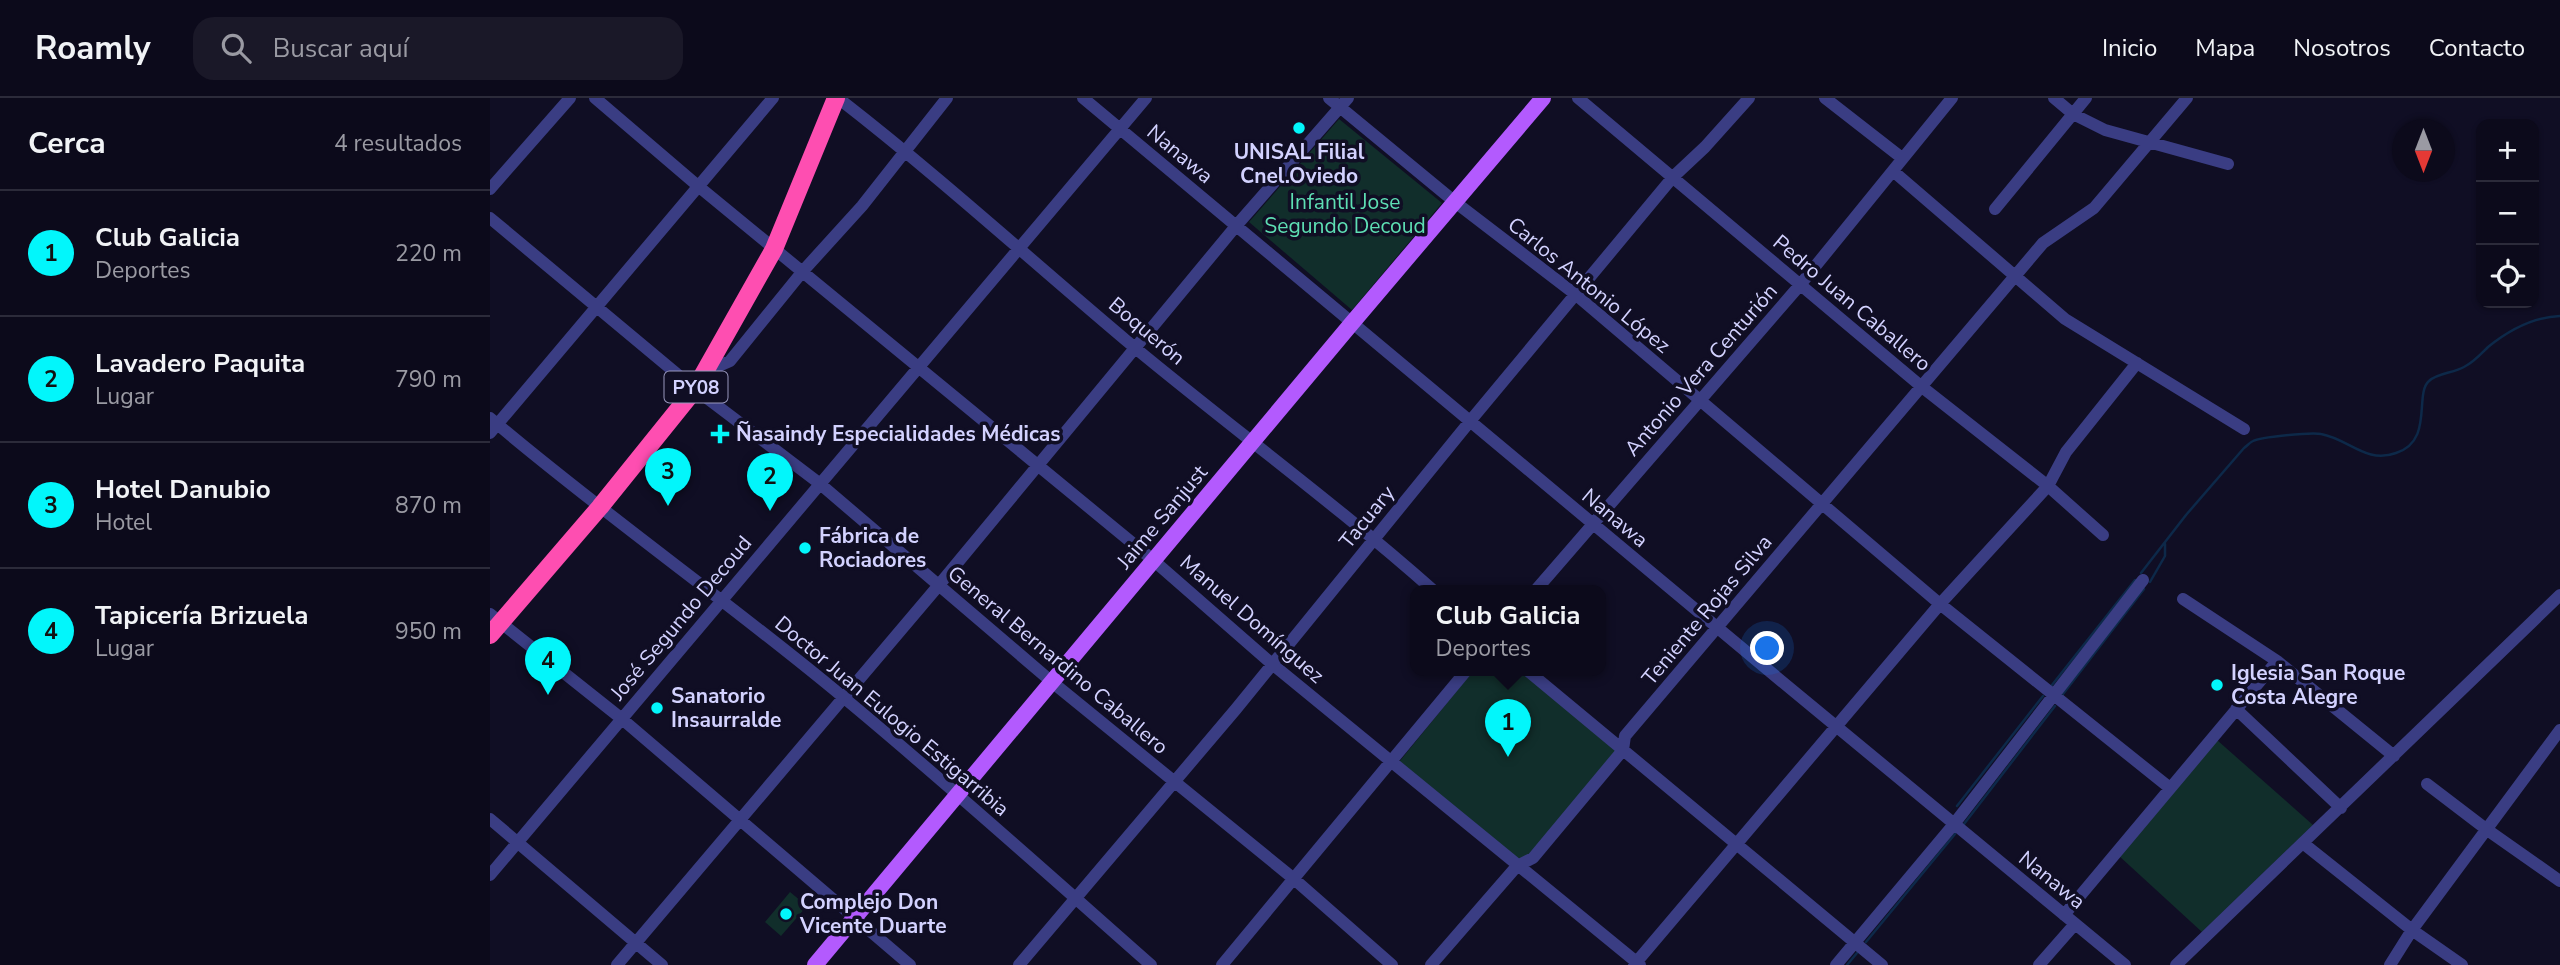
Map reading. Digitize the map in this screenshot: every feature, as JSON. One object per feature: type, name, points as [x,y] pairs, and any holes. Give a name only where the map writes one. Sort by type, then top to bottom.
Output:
[{"type":"highway","name":"PY08","points":[[493,624],[600,507],[695,389],[774,249],[837,98]]},
{"type":"main road","name":"Jaime Sanjust","points":[[815,965],[1352,323],[1544,98]]},
{"type":"street","points":[[490,189],[570,98]]},
{"type":"street","name":"Manuel Domínguez","points":[[595,98],[774,249],[1153,560],[1272,664],[1637,964]]},
{"type":"street","points":[[492,425],[598,308],[774,98]]},
{"type":"street","name":"Boquerón","points":[[837,98],[907,152],[1135,348],[1375,538],[1427,585]]},
{"type":"street","points":[[705,372],[730,361],[803,271],[907,152],[947,98]]},
{"type":"street","name":"Nanawa","points":[[1083,98],[1471,420],[1592,525],[2125,965]]},
{"type":"street","name":"José Segundo Decoud","points":[[490,875],[1146,98]]},
{"type":"street","name":"Carlos Antonio López","points":[[1329,98],[1344,103],[1455,202],[1575,294],[1940,604],[2170,788]]},
{"type":"street","name":"Pedro Juan Caballero","points":[[1578,98],[1922,387],[2048,486],[2103,535]]},
{"type":"street","name":"Tacuary","points":[[1018,965],[1076,900],[1673,177],[1705,147],[1749,98]]},
{"type":"street","points":[[1825,98],[1902,158]]},
{"type":"street","name":"Antonio Vera Centurión","points":[[1540,585],[1800,285],[1952,98]]},
{"type":"street","points":[[2054,98],[2073,114],[2105,130],[2228,164]]},
{"type":"street","points":[[1995,209],[2086,98]]},
{"type":"street","name":"Teniente Rojas Silva","points":[[1431,965],[1517,866],[1533,858],[1623,750],[1625,736],[2043,243],[2094,208],[2187,98]]},
{"type":"street","points":[[617,965],[939,585],[1236,226],[1344,103]]},
{"type":"street","points":[[1893,171],[2065,319],[2244,429]]},
{"type":"street","name":"General Bernardino Caballero","points":[[490,218],[695,389],[819,483],[1052,682],[1294,879],[1392,965]]},
{"type":"street","points":[[1637,964],[1940,604],[2048,486],[2066,452],[2137,363]]},
{"type":"street","name":"Doctor Juan Eulogio Estigarribia","points":[[492,425],[722,599],[843,696],[1151,965]]},
{"type":"street","points":[[1836,965],[1954,824],[2143,580]]},
{"type":"street","points":[[2176,965],[2305,844],[2560,596]]},
{"type":"street","points":[[2183,599],[2277,661],[2394,757]]},
{"type":"street","points":[[493,624],[622,719],[910,965]]},
{"type":"street","points":[[2064,915],[2277,661]]},
{"type":"street","points":[[1222,965],[1462,676]]},
{"type":"street","points":[[1534,676],[1882,965]]},
{"type":"street","points":[[2236,709],[2341,808]]},
{"type":"street","points":[[2390,965],[2412,930],[2560,730]]},
{"type":"street","points":[[2427,784],[2560,881]]},
{"type":"street","points":[[490,819],[662,965]]},
{"type":"street","points":[[2305,844],[2412,930],[2462,965]]},
{"type":"street","points":[[2039,965],[2075,924]]},
{"type":"green space","name":"Infantil Jose Segundo Decoud","points":[[1339,119],[1442,203],[1352,310],[1249,222]]},
{"type":"green space","points":[[1469,676],[1528,676],[1617,751],[1530,855],[1518,861],[1399,762]]},
{"type":"green space","points":[[2217,740],[2313,825],[2202,932],[2118,855]]},
{"type":"green space","name":"Complejo Don Vicente Duarte","points":[[790,892],[807,906],[781,936],[765,922]]},
{"type":"waterway","points":[[2141,573],[2186,515],[2252,442],[2275,436],[2321,434],[2366,453],[2385,456],[2396,453],[2408,447],[2415,439],[2425,387],[2429,381],[2468,365],[2513,330],[2540,319],[2560,316]]},
{"type":"waterway","points":[[2150,582],[2165,556],[2165,544]]},
{"type":"waterway","points":[[2052,685],[2135,580]]},
{"type":"waterway","points":[[2063,694],[2144,589]]},
{"type":"waterway","points":[[1957,806],[2043,696]]},
{"type":"waterway","points":[[1964,824],[2055,706]]},
{"type":"waterway","points":[[1866,942],[1955,834]]},
{"type":"waterway","points":[[1847,965],[1857,953]]},
{"type":"place","name":"UNISAL Filial Cnel.Oviedo","points":[[1299,128]]},
{"type":"place","name":"Ñasaindy Especialidades Médicas","points":[[720,434]]},
{"type":"place","name":"Hotel Danubio","points":[[668,506]]},
{"type":"place","name":"Lavadero Paquita","points":[[770,511]]},
{"type":"place","name":"Fábrica de Rociadores","points":[[805,548]]},
{"type":"place","name":"Iglesia San Roque Costa Alegre","points":[[2217,685]]},
{"type":"place","name":"Tapicería Brizuela","points":[[548,695]]},
{"type":"place","name":"Sanatorio Insaurralde","points":[[657,708]]},
{"type":"place","name":"Club Galicia","points":[[1508,757]]},
{"type":"place","name":"Complejo Don Vicente Duarte","points":[[786,914]]}]
